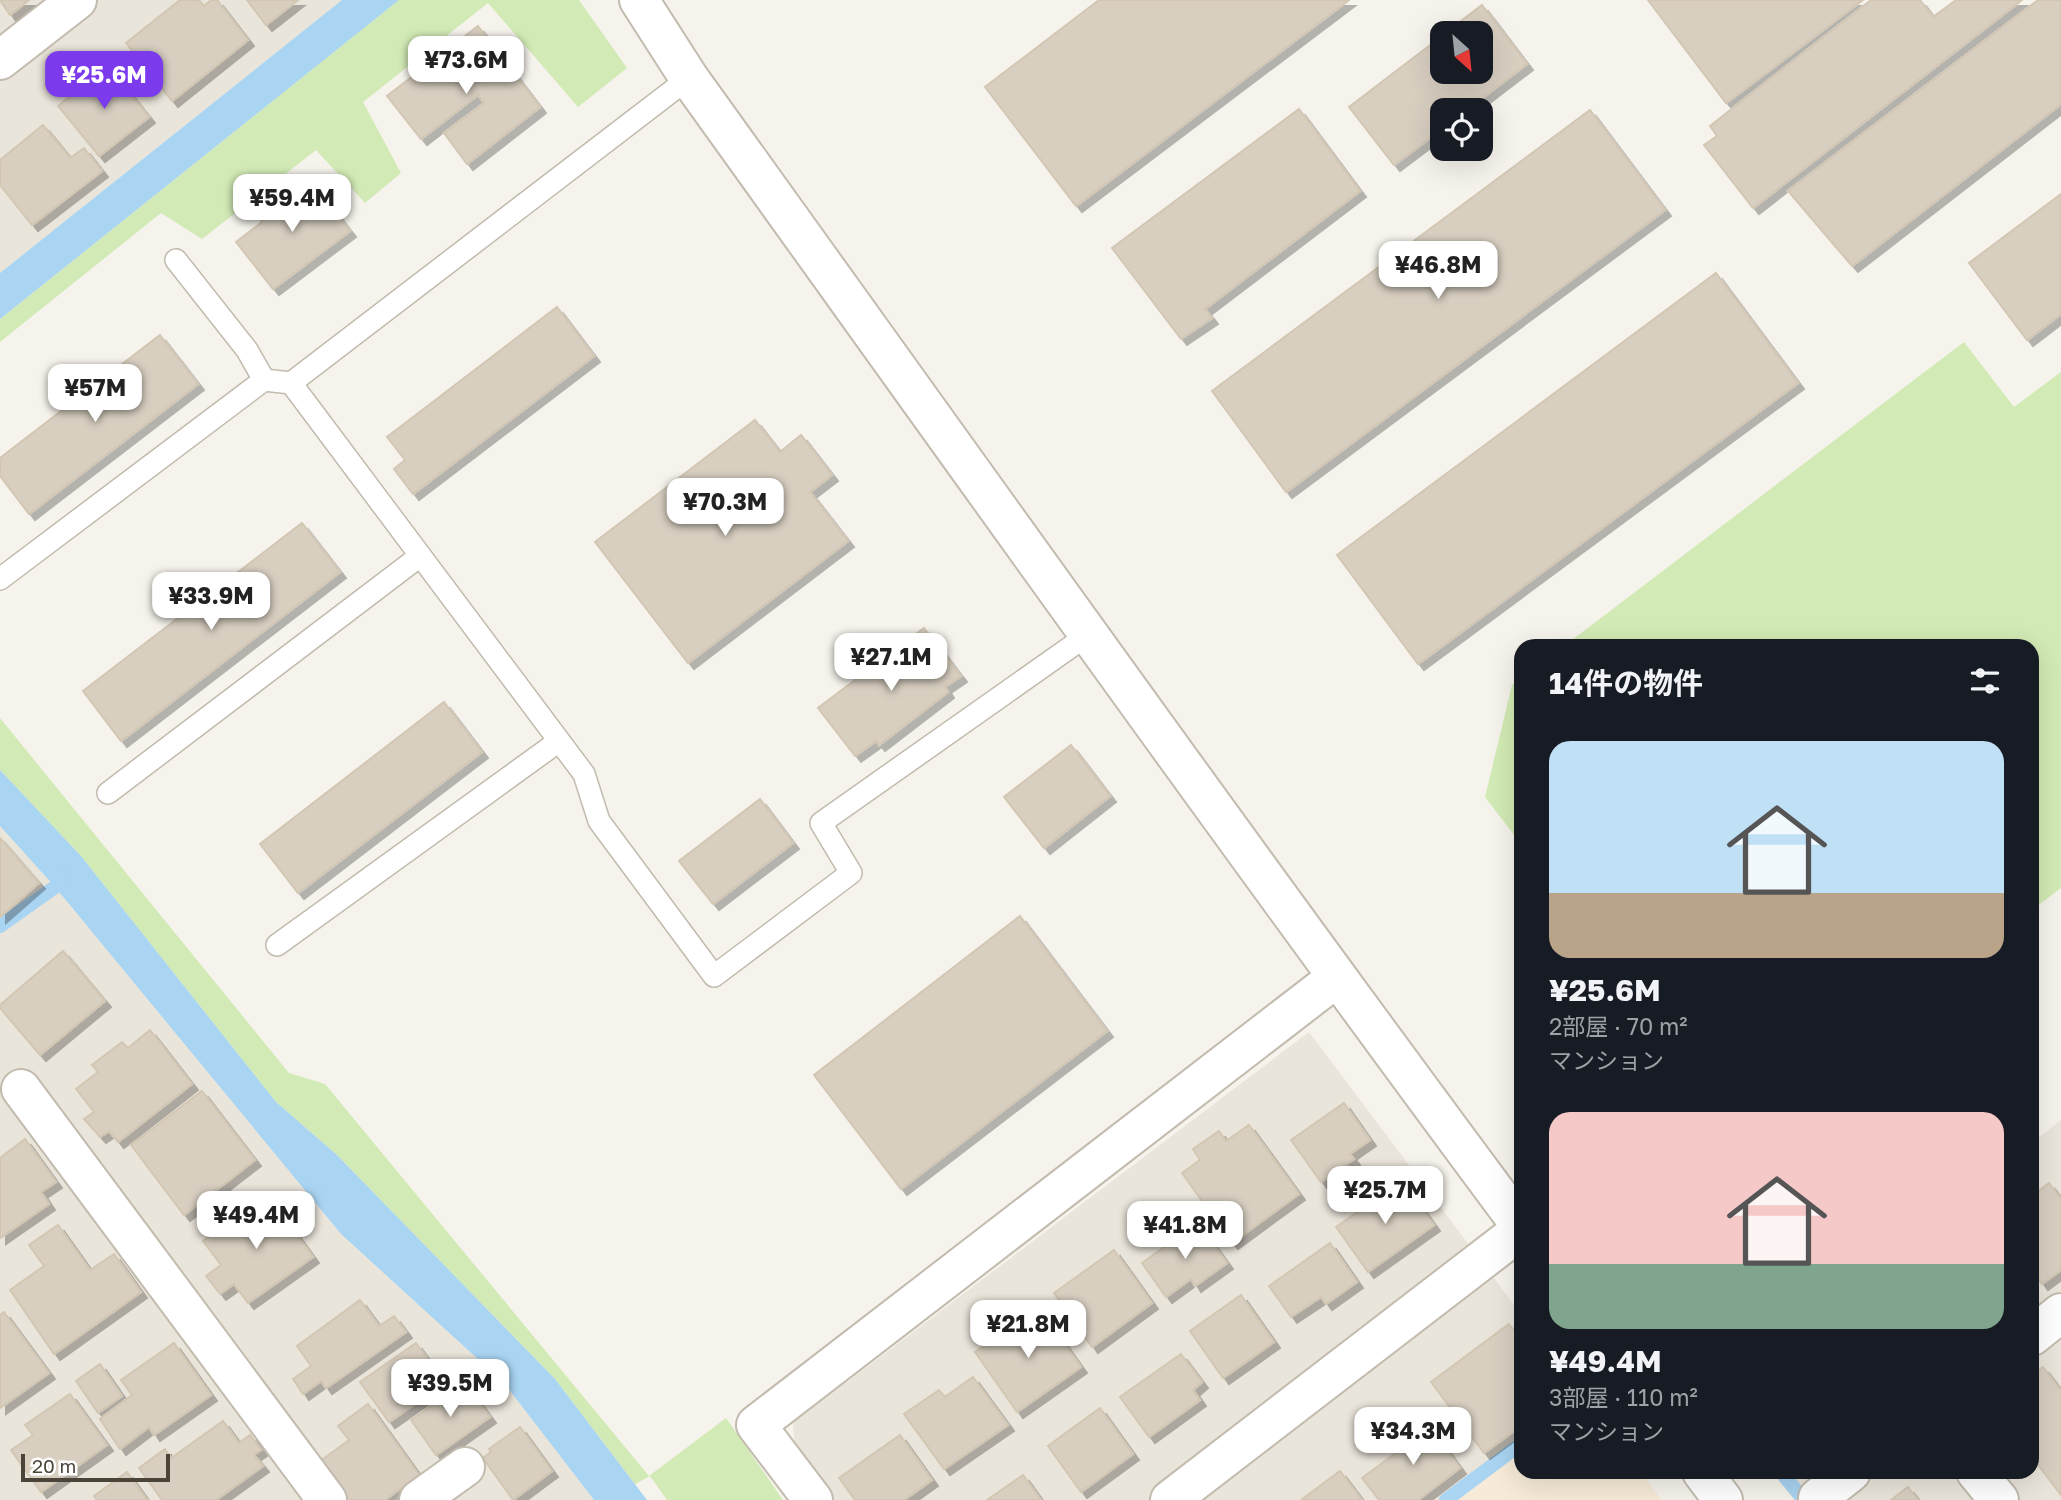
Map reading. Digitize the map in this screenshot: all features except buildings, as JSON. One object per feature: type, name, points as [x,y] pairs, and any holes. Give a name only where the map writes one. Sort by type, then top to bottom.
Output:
[{"type":"street","points":[[0,61],[77,0]]},
{"type":"street","points":[[639,0],[690,78],[1336,978],[1514,1219]]},
{"type":"street","points":[[813,1500],[756,1425],[1336,978]]},
{"type":"street","points":[[20,1089],[327,1500]]},
{"type":"street","points":[[1170,1500],[1514,1233]]},
{"type":"street","points":[[2039,1330],[2061,1313]]},
{"type":"street","points":[[419,1500],[465,1467]]},
{"type":"street","points":[[1707,1479],[1723,1500]]},
{"type":"street","points":[[1818,1498],[1842,1479]]},
{"type":"street","points":[[1982,1479],[1999,1500]]},
{"type":"lane","points":[[0,579],[264,380],[290,383],[690,78]]},
{"type":"lane","points":[[176,260],[247,350],[264,380]]},
{"type":"lane","points":[[290,383],[584,774],[599,821],[714,976],[851,873],[821,823],[1089,634]]},
{"type":"lane","points":[[108,793],[420,556]]},
{"type":"lane","points":[[277,945],[559,741]]},
{"type":"shaded area","points":[[0,0],[342,0],[0,273]]},
{"type":"shaded area","points":[[0,826],[55,887],[341,1234],[504,1383],[594,1500],[442,1500],[459,1451],[393,1500],[0,1500]]},
{"type":"shaded area","points":[[1309,1032],[1514,1305],[1514,1446],[1441,1500],[799,1500],[793,1423]]},
{"type":"shaded area","points":[[2061,1120],[2061,1500],[1794,1500],[1778,1479],[2039,1479],[2039,1137]]},
{"type":"shaded area","points":[[1514,1446],[1514,1479],[1646,1479],[1662,1500],[1441,1500]]},
{"type":"green space","points":[[399,0],[579,0],[627,68],[578,107],[488,3],[363,102],[401,173],[365,203],[316,150],[202,239],[161,213],[0,342],[0,319]]},
{"type":"green space","points":[[1964,342],[2014,407],[2061,372],[2061,888],[2039,905],[2039,639],[1573,639]]},
{"type":"green space","points":[[1514,683],[1514,835],[1485,797]]},
{"type":"green space","points":[[0,718],[289,1073],[325,1084],[649,1476],[726,1418],[783,1500],[667,1500],[650,1476],[635,1484],[555,1379],[337,1155],[276,1102],[81,856],[0,770]]},
{"type":"water","points":[[342,0],[399,0],[0,319],[0,273]]},
{"type":"water","points":[[0,770],[81,856],[276,1102],[337,1155],[555,1379],[647,1500],[594,1500],[504,1383],[341,1234],[55,887],[0,826]]},
{"type":"waterway","points":[[0,926],[55,887],[65,871]]},
{"type":"waterway","points":[[1446,1500],[1514,1449]]},
{"type":"waterway","points":[[1787,1479],[1804,1500]]}]
